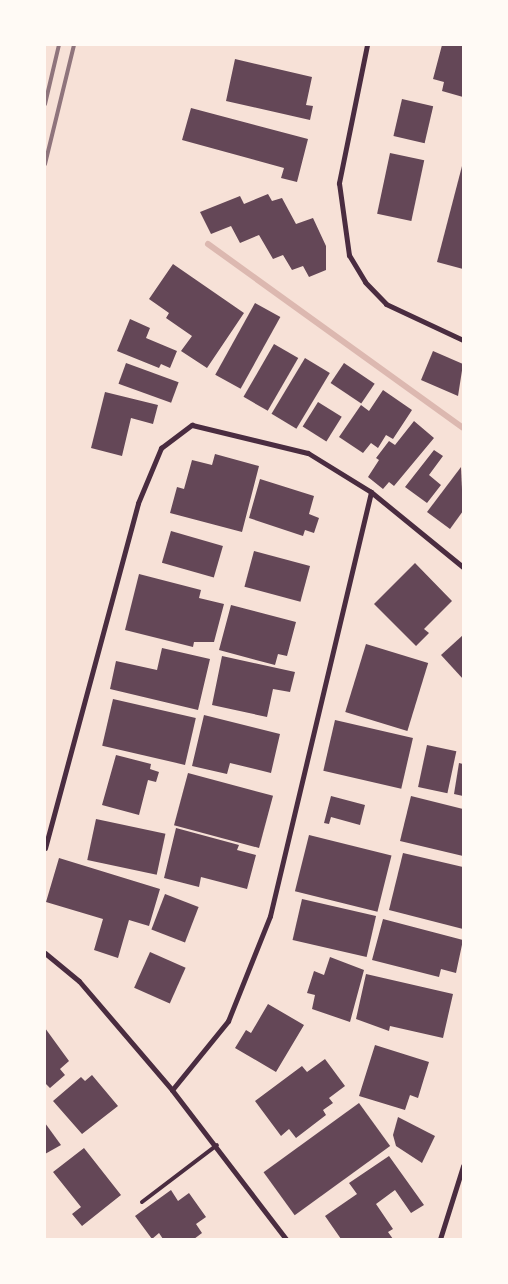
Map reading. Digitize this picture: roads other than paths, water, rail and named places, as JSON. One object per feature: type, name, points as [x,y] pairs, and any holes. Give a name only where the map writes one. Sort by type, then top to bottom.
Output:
[{"type":"street","points":[[367,45],[338,183],[349,255],[365,282],[386,304],[463,340]]},
{"type":"street","points":[[45,848],[138,502],[162,448],[192,425],[308,453],[371,492],[463,567]]},
{"type":"street","points":[[172,1090],[228,1021],[270,916],[371,492]]},
{"type":"street","points":[[45,953],[79,981],[172,1090],[216,1144],[286,1239]]},
{"type":"street","points":[[440,1239],[463,1166]]},
{"type":"lane","points":[[142,1202],[216,1144]]},
{"type":"waterway","points":[[208,244],[463,428]]},
{"type":"railway","points":[[45,104],[59,45]]},
{"type":"railway","points":[[45,164],[74,45]]}]
